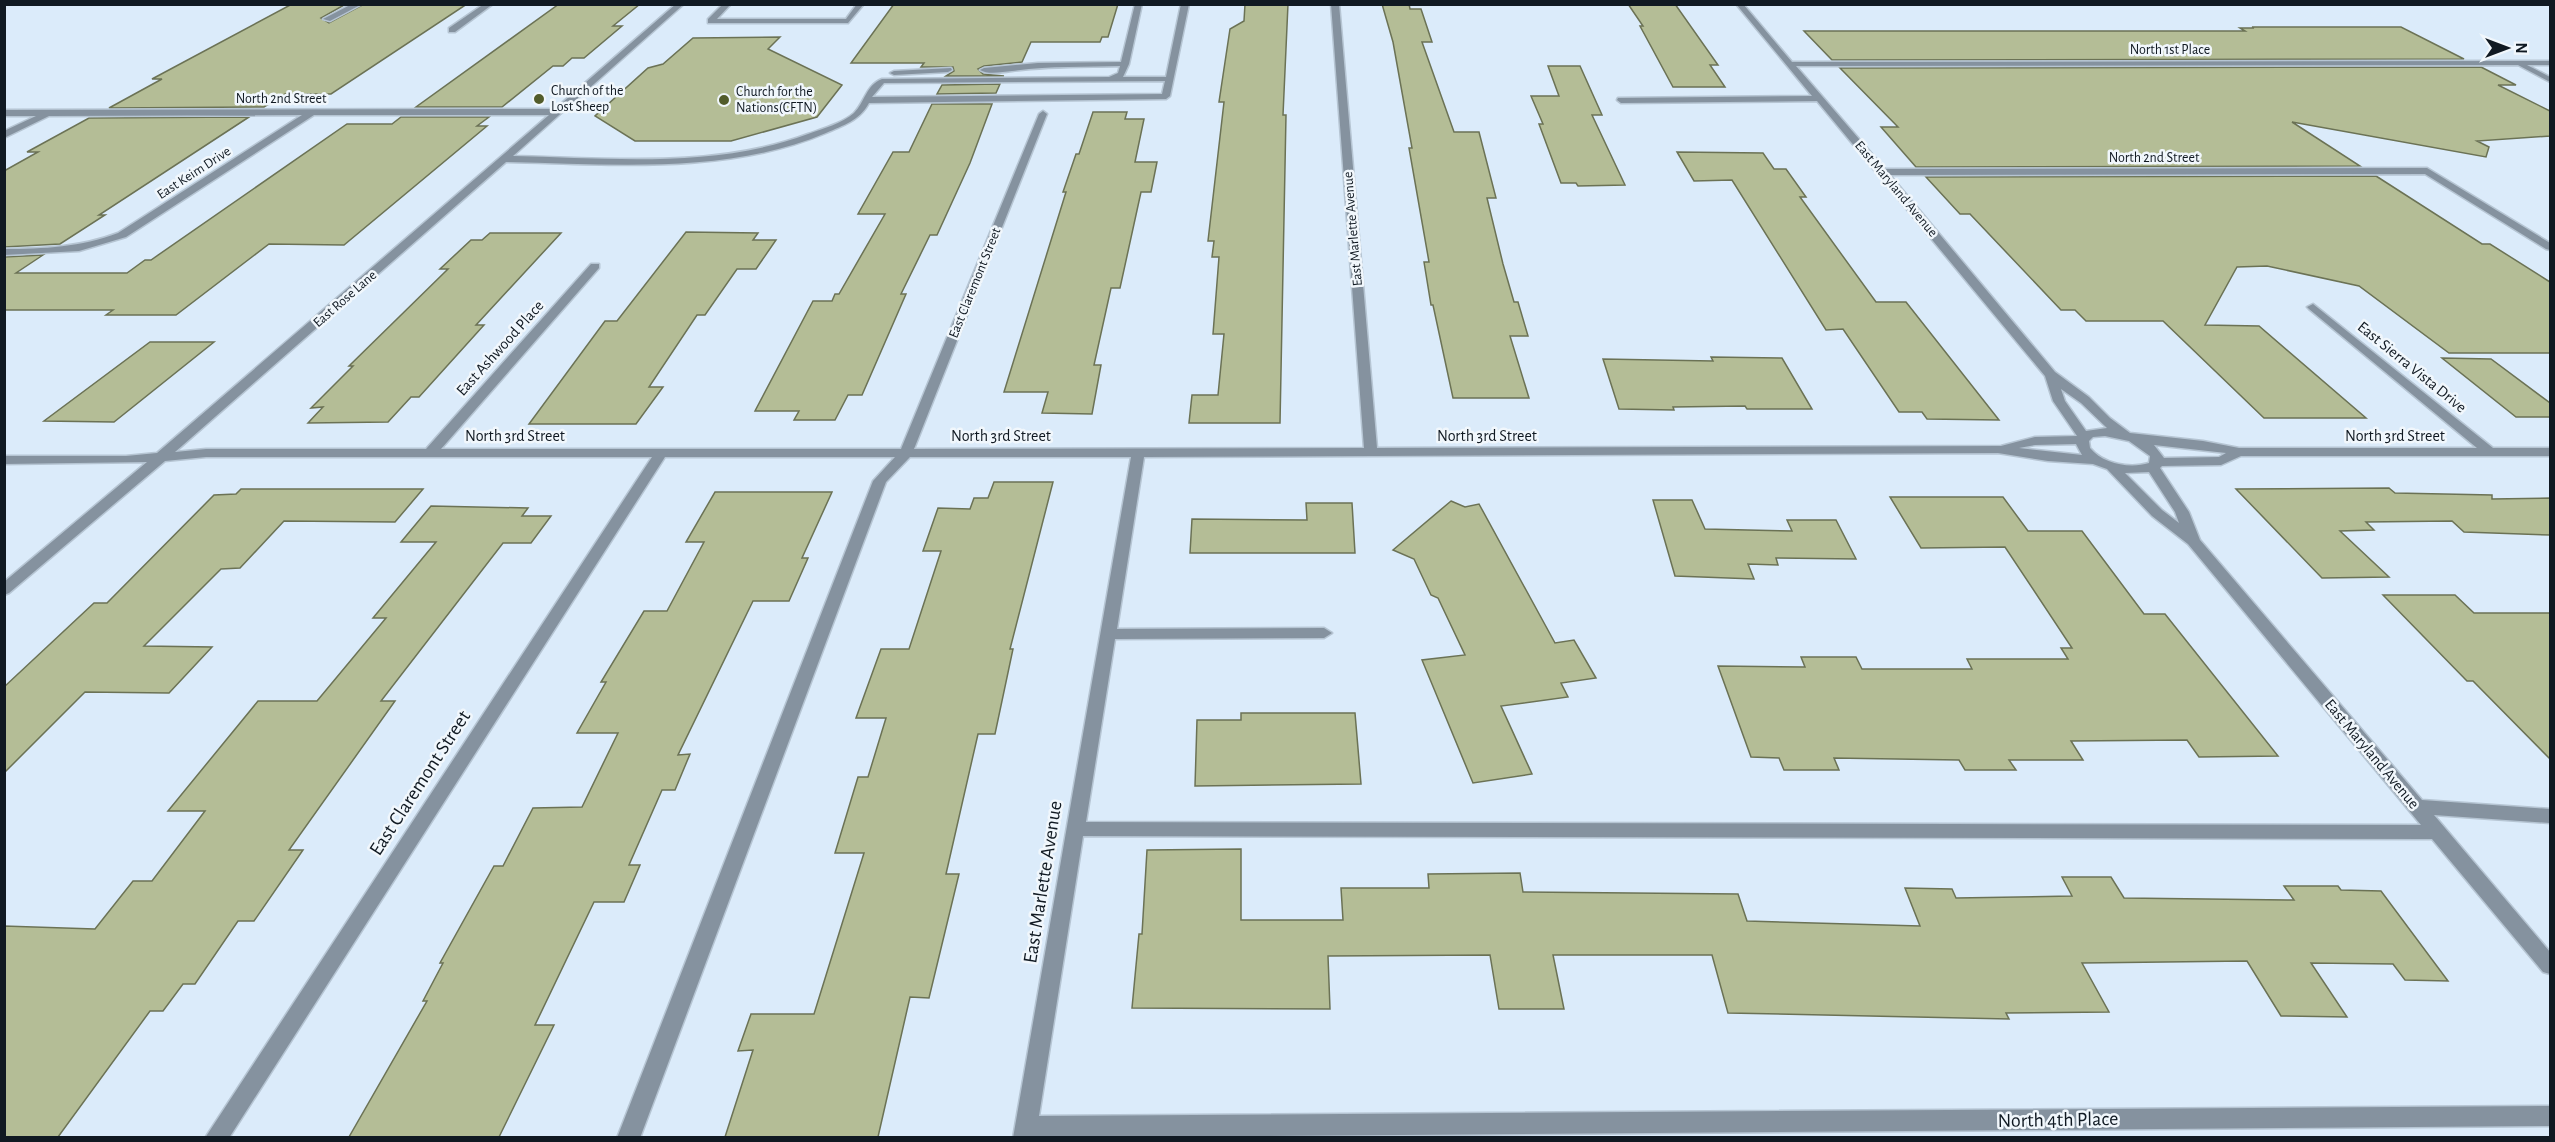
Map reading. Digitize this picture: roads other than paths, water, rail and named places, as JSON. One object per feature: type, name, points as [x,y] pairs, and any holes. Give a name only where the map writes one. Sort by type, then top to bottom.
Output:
[{"type":"street","points":[[347,4],[327,19],[359,4]]},
{"type":"street","points":[[452,30],[490,4]]},
{"type":"street","name":"East Rose Lane","points":[[4,590],[165,455],[681,4]]},
{"type":"street","points":[[728,4],[711,21],[848,21],[861,4]]},
{"type":"street","points":[[1110,79],[1122,74],[1139,4]]},
{"type":"street","points":[[868,100],[1166,96],[1185,4]]},
{"type":"street","name":"East Marlette Avenue","points":[[1335,4],[1371,453]]},
{"type":"street","name":"East Maryland Avenue","points":[[1739,4],[2050,375],[2085,400],[2105,421],[2153,450],[2157,456],[2155,464],[2182,512],[2193,541]]},
{"type":"street","points":[[2516,63],[2550,80]]},
{"type":"street","name":"North 1st Place","points":[[1790,64],[2550,63]]},
{"type":"street","points":[[969,70],[1002,70],[1038,65],[1125,64]]},
{"type":"street","points":[[503,159],[668,161],[728,157],[794,142],[854,117],[868,100],[872,88],[889,74],[958,70]]},
{"type":"street","points":[[882,81],[1169,79]]},
{"type":"street","points":[[1621,100],[1819,98]]},
{"type":"street","name":"North 2nd Street","points":[[4,113],[557,112]]},
{"type":"street","points":[[4,135],[48,113]]},
{"type":"street","name":"East Keim Drive","points":[[4,252],[51,252],[87,247],[130,231],[312,113]]},
{"type":"street","name":"East Claremont Street","points":[[906,453],[1043,114]]},
{"type":"street","name":"North 2nd Street","points":[[1882,172],[2427,171],[2550,247]]},
{"type":"street","name":"East Ashwood Place","points":[[430,453],[595,266]]},
{"type":"street","name":"East Sierra Vista Drive","points":[[2313,307],[2490,452]]},
{"type":"street","name":"East Maryland Avenue","points":[[2050,375],[2059,401],[2083,439],[2084,449],[2095,460],[2130,470],[2155,464]]},
{"type":"street","points":[[2083,439],[2105,432],[2130,437]]},
{"type":"street","name":"North 3rd Street","points":[[2130,437],[2203,445],[2239,452],[2550,452]]},
{"type":"street","name":"North 3rd Street","points":[[1998,449],[2035,441],[2083,439]]},
{"type":"street","name":"North 3rd Street","points":[[4,460],[126,460],[165,455],[430,453],[1371,453],[1998,449],[2048,457],[2095,460]]},
{"type":"street","name":"North 3rd Street","points":[[2155,464],[2221,461],[2239,452]]},
{"type":"street","name":"East Claremont Street","points":[[216,1137],[661,453]]},
{"type":"street","points":[[628,1137],[880,481],[906,453]]},
{"type":"street","name":"East Marlette Avenue","points":[[1025,1132],[1138,453]]},
{"type":"street","name":"East Maryland Avenue","points":[[2110,466],[2157,513],[2193,541],[2550,966]]},
{"type":"street","points":[[1107,634],[1324,633]]},
{"type":"street","points":[[2417,807],[2550,816]]},
{"type":"street","points":[[1074,829],[2437,832]]},
{"type":"street","name":"North 4th Place","points":[[1025,1132],[1637,1131],[2550,1116]]},
{"type":"place","name":"Church of the Lost Sheep","points":[[539,99]]},
{"type":"place","name":"Church for the Nations(CFTN)","points":[[724,100]]}]
